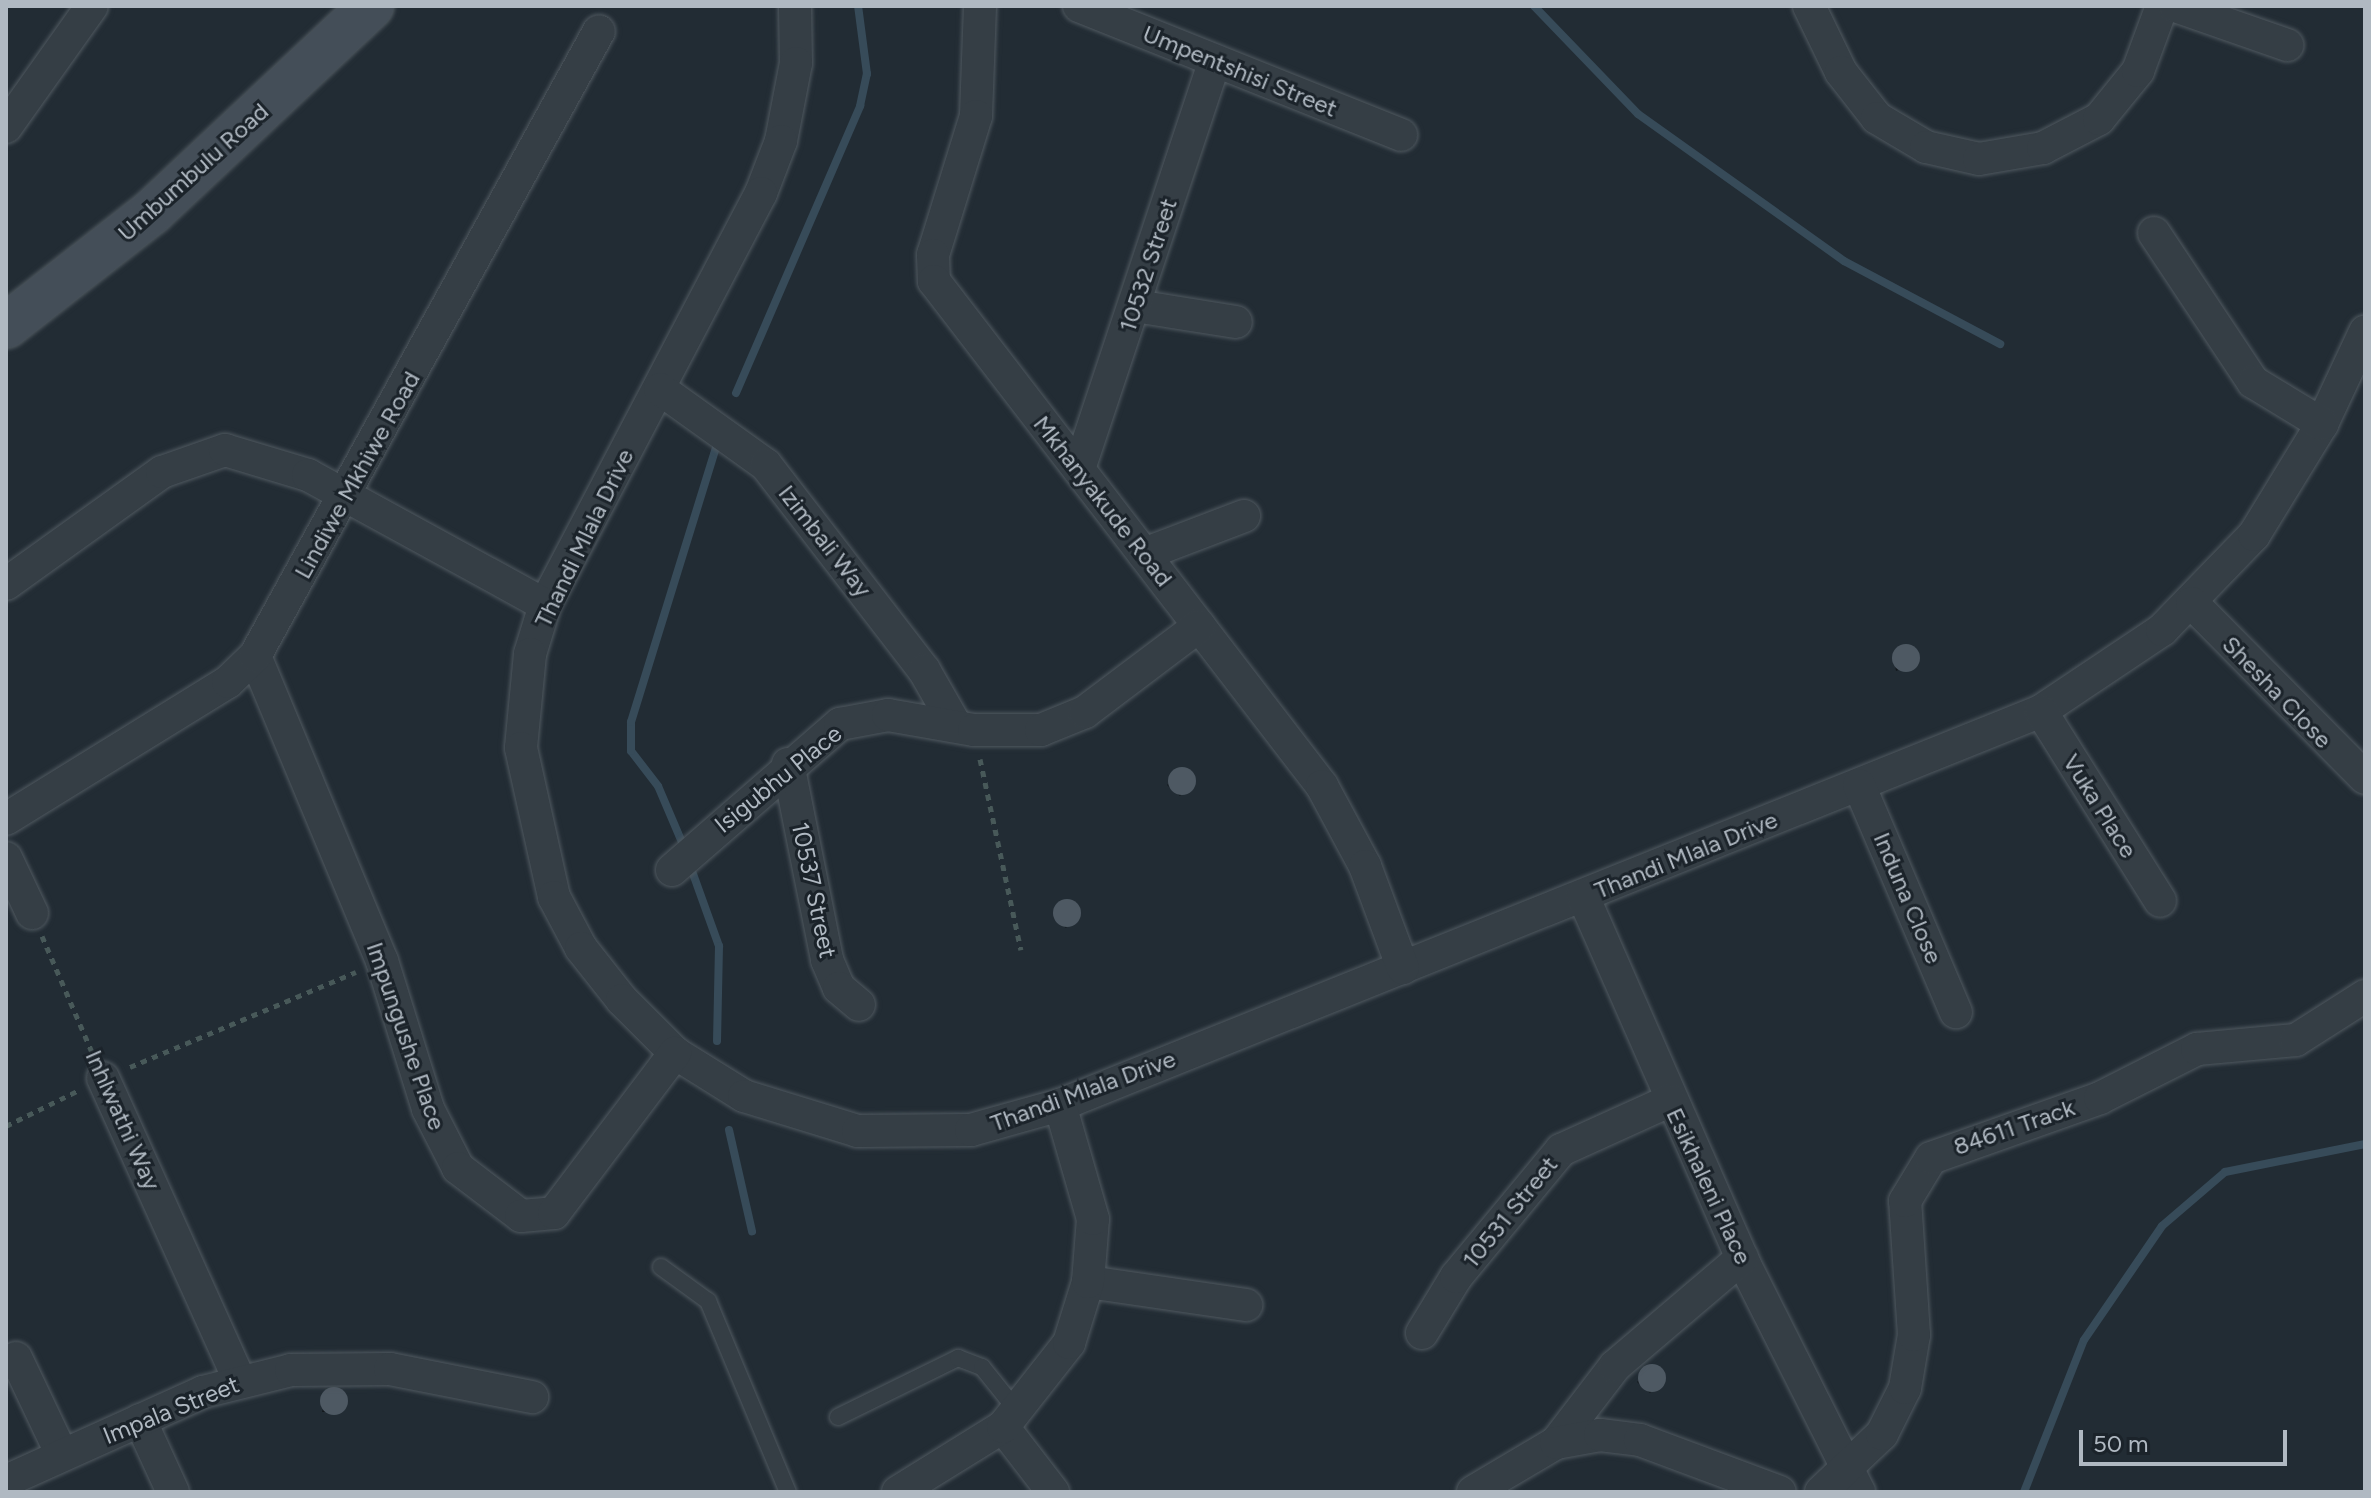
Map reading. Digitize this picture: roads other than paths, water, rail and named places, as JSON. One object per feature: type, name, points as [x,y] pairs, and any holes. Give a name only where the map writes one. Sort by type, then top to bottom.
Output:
[{"type":"main road","name":"Umbumbulu Road","points":[[6,326],[152,212],[371,6]]},
{"type":"street","points":[[6,127],[92,6]]},
{"type":"street","name":"Thandi Mlala Drive","points":[[795,6],[796,63],[781,141],[660,389],[545,605],[521,710],[536,840],[581,948],[675,1053],[744,1096],[858,1131],[971,1130],[1060,1105],[2041,711],[2125,659],[2192,603],[2254,535],[2322,424],[2365,332]]},
{"type":"street","name":"Mkhanyakude Road","points":[[980,6],[976,116],[933,255],[934,281],[1329,797],[1403,968]]},
{"type":"street","name":"Umpentshisi Street","points":[[1079,6],[1401,135]]},
{"type":"street","points":[[1809,6],[1841,72],[1877,118],[1926,147],[1979,159],[2043,148],[2099,119],[2138,71],[2162,6]]},
{"type":"street","points":[[2175,6],[2287,45]]},
{"type":"street","name":"Lindiwe Mkhiwe Road","points":[[6,819],[228,682],[255,656],[599,31]]},
{"type":"street","name":"10532 Street","points":[[1079,469],[1215,61]]},
{"type":"street","points":[[2154,233],[2253,382],[2322,424]]},
{"type":"street","points":[[1135,306],[1236,322]]},
{"type":"street","name":"Izimbali Way","points":[[660,389],[766,465],[916,659],[965,728]]},
{"type":"street","points":[[6,584],[162,472],[205,454],[271,458],[346,494],[545,605]]},
{"type":"street","points":[[1144,554],[1244,516]]},
{"type":"street","name":"Shesha Close","points":[[2192,603],[2365,778]]},
{"type":"street","name":"Isigubhu Place","points":[[672,870],[788,764],[857,719],[888,715],[965,728],[1061,724],[1199,626]]},
{"type":"street","name":"Impungushe Place","points":[[255,656],[382,961],[446,1149],[458,1168],[521,1216],[546,1217],[568,1202],[675,1053]]},
{"type":"street","name":"Vuka Place","points":[[2041,711],[2160,901]]},
{"type":"street","name":"10537 Street","points":[[788,764],[827,960],[839,988],[859,1005]]},
{"type":"street","name":"Induna Close","points":[[1859,785],[1956,1012]]},
{"type":"street","points":[[6,858],[32,913]]},
{"type":"street","name":"Esikhaleni Place","points":[[1583,896],[1669,1101],[1742,1258],[1853,1481]]},
{"type":"street","name":"84611 Track","points":[[1821,1492],[1853,1481],[1882,1434],[1912,1359],[1905,1201],[1931,1158],[2100,1098],[2185,1053],[2296,1040],[2365,996]]},
{"type":"street","name":"Inhlwathi Way","points":[[103,1078],[240,1381]]},
{"type":"street","name":"10531 Street","points":[[1422,1333],[1456,1277],[1561,1150],[1669,1101]]},
{"type":"street","points":[[898,1492],[1010,1420],[1069,1343],[1088,1282],[1088,1188],[1060,1105]]},
{"type":"street","points":[[1473,1492],[1556,1443],[1615,1366],[1742,1258]]},
{"type":"street","points":[[1088,1282],[1246,1305]]},
{"type":"street","points":[[16,1358],[62,1455]]},
{"type":"street","name":"Impala Street","points":[[6,1481],[140,1420],[240,1381],[316,1368],[390,1369],[532,1397]]},
{"type":"street","points":[[140,1420],[173,1492]]},
{"type":"street","points":[[1010,1420],[1053,1492]]},
{"type":"street","points":[[1556,1443],[1620,1435],[1780,1492]]},
{"type":"lane","points":[[661,1267],[708,1301],[788,1492]]},
{"type":"lane","points":[[838,1417],[958,1358],[982,1367],[1010,1420]]},
{"type":"waterway","points":[[736,393],[860,106],[867,74],[858,6]]},
{"type":"waterway","points":[[1534,6],[1638,114],[1844,261],[2000,344]]},
{"type":"waterway","points":[[684,847],[658,786],[631,751],[631,722],[716,447]]},
{"type":"waterway","points":[[692,871],[719,946],[717,1041]]},
{"type":"waterway","points":[[729,1130],[752,1231]]},
{"type":"waterway","points":[[2024,1492],[2084,1340],[2162,1226],[2225,1172],[2365,1144]]}]
